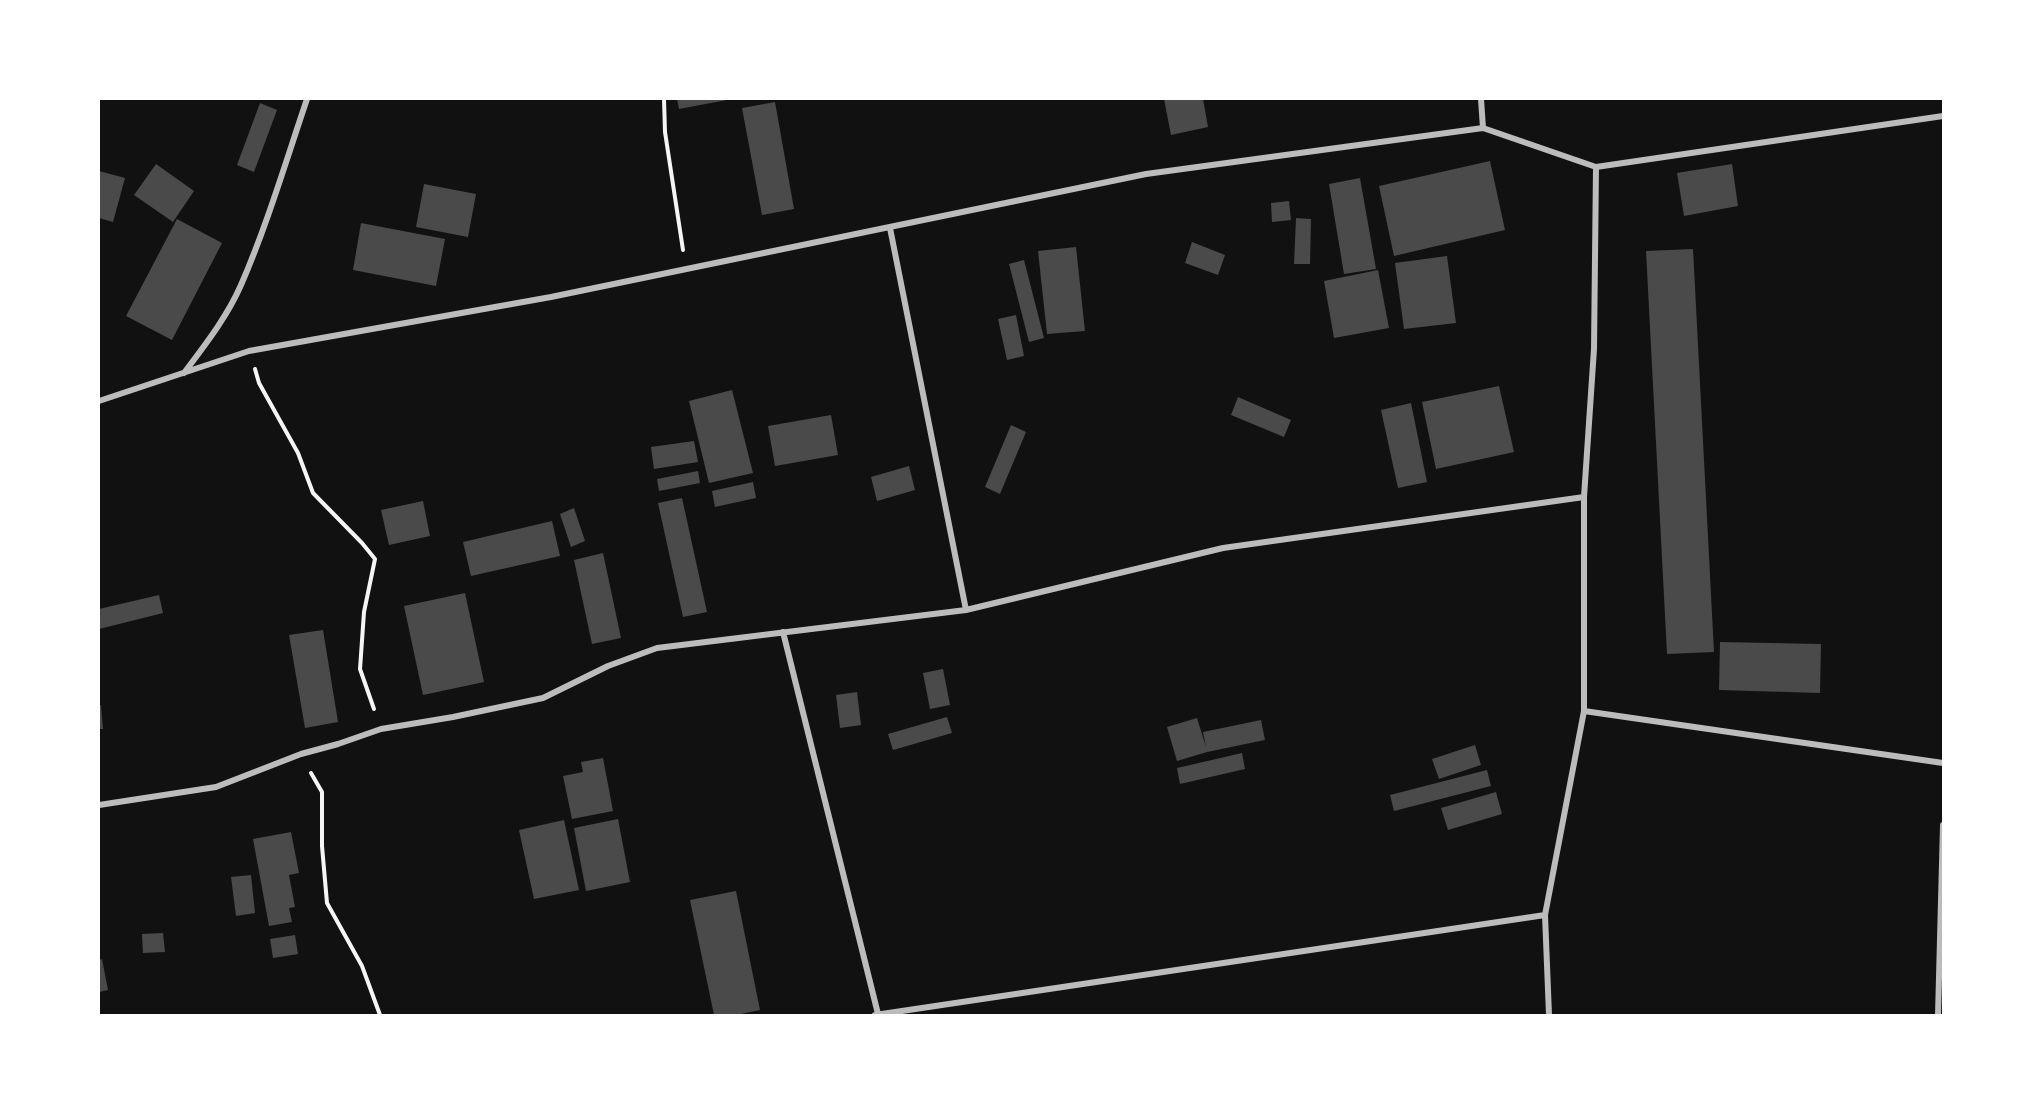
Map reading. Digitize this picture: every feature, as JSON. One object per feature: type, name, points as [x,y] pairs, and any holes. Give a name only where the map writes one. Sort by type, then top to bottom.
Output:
[{"type":"street","points":[[183,374],[218,326],[240,286],[276,191],[307,99]]},
{"type":"street","points":[[1481,99],[1483,128]]},
{"type":"street","points":[[99,401],[249,351],[550,297],[1146,174],[1483,128],[1596,167],[1943,116]]},
{"type":"street","points":[[1549,1015],[1545,915],[1584,711],[1584,497],[1594,349],[1596,167]]},
{"type":"street","points":[[890,228],[966,610]]},
{"type":"street","points":[[99,805],[216,787],[302,754],[381,729],[543,698],[608,666],[657,648],[966,610],[1223,548],[1584,497]]},
{"type":"street","points":[[783,632],[877,1015],[1545,915]]},
{"type":"street","points":[[1584,711],[1943,763]]},
{"type":"street","points":[[1938,1015],[1943,825]]},
{"type":"path","points":[[664,99],[665,132],[686,270]]},
{"type":"path","points":[[249,351],[259,383],[298,453],[313,493],[375,559],[364,612],[360,669],[381,729]]},
{"type":"path","points":[[302,754],[322,792],[322,846],[327,903],[362,966],[380,1015]]},
{"type":"building","points":[[677,99],[727,99],[727,100],[679,109]]},
{"type":"building","points":[[1164,99],[1203,99],[1208,127],[1171,135]]},
{"type":"building","points":[[775,102],[794,209],[762,215],[742,108]]},
{"type":"building","points":[[260,103],[277,110],[254,172],[237,165]]},
{"type":"building","points":[[1490,161],[1505,230],[1394,256],[1379,186]]},
{"type":"building","points":[[156,164],[194,191],[173,222],[134,195]]},
{"type":"building","points":[[1732,164],[1738,206],[1684,216],[1677,173]]},
{"type":"building","points":[[99,171],[125,178],[113,222],[99,218]]},
{"type":"building","points":[[1360,178],[1376,269],[1344,274],[1329,184]]},
{"type":"building","points":[[424,184],[476,194],[468,237],[416,227]]},
{"type":"building","points":[[1289,201],[1291,220],[1272,222],[1271,203]]},
{"type":"building","points":[[1296,218],[1311,219],[1310,264],[1294,264]]},
{"type":"building","points":[[177,219],[222,243],[172,340],[126,316]]},
{"type":"building","points":[[361,223],[445,239],[436,286],[353,270]]},
{"type":"building","points":[[1192,242],[1225,255],[1218,275],[1185,263]]},
{"type":"building","points":[[1076,247],[1085,331],[1047,334],[1038,251]]},
{"type":"building","points":[[1693,249],[1714,652],[1667,654],[1646,251]]},
{"type":"building","points":[[1447,256],[1456,323],[1404,329],[1395,263]]},
{"type":"building","points":[[1024,260],[1044,338],[1029,342],[1009,264]]},
{"type":"building","points":[[1378,270],[1389,328],[1334,338],[1324,281]]},
{"type":"building","points":[[1016,315],[1024,356],[1007,360],[998,319]]},
{"type":"building","points":[[1499,386],[1514,452],[1436,469],[1422,402]]},
{"type":"building","points":[[732,390],[753,473],[709,483],[689,401]]},
{"type":"building","points":[[1238,397],[1291,420],[1284,437],[1231,415]]},
{"type":"building","points":[[1411,403],[1427,482],[1398,488],[1381,410]]},
{"type":"building","points":[[831,415],[838,455],[775,466],[768,426]]},
{"type":"building","points":[[1011,425],[1026,432],[1000,494],[985,487]]},
{"type":"building","points":[[694,441],[698,462],[654,469],[651,447]]},
{"type":"building","points":[[909,466],[915,490],[877,501],[871,477]]},
{"type":"building","points":[[698,471],[700,483],[659,491],[657,479]]},
{"type":"building","points":[[753,482],[756,498],[715,507],[712,491]]},
{"type":"building","points":[[682,498],[707,612],[683,617],[658,503]]},
{"type":"building","points":[[423,501],[430,536],[389,545],[381,510]]},
{"type":"building","points":[[574,508],[585,541],[571,547],[560,514]]},
{"type":"building","points":[[552,521],[560,556],[471,576],[463,542]]},
{"type":"building","points":[[603,553],[621,638],[592,644],[574,560]]},
{"type":"building","points":[[465,593],[484,682],[423,695],[404,606]]},
{"type":"building","points":[[159,595],[163,613],[99,629],[99,609]]},
{"type":"building","points":[[323,630],[338,722],[305,728],[289,635]]},
{"type":"building","points":[[1720,642],[1821,644],[1820,693],[1719,690]]},
{"type":"building","points":[[943,669],[950,705],[930,709],[923,673]]},
{"type":"building","points":[[857,692],[861,725],[840,728],[836,695]]},
{"type":"building","points":[[99,705],[101,705],[103,729],[99,729]]},
{"type":"building","points":[[947,717],[952,733],[893,750],[888,734]]},
{"type":"building","points":[[1197,718],[1206,747],[1203,732],[1261,720],[1265,740],[1177,761],[1167,727]]},
{"type":"building","points":[[1475,745],[1481,765],[1439,779],[1432,759]]},
{"type":"building","points":[[1242,753],[1245,769],[1180,784],[1177,768]]},
{"type":"building","points":[[603,758],[613,811],[572,819],[563,776],[583,772],[581,762]]},
{"type":"building","points":[[1487,770],[1491,786],[1394,811],[1390,795]]},
{"type":"building","points":[[1496,792],[1502,814],[1448,830],[1441,808]]},
{"type":"building","points":[[618,819],[630,882],[586,891],[574,828]]},
{"type":"building","points":[[564,820],[579,890],[534,899],[519,830]]},
{"type":"building","points":[[291,832],[299,873],[289,875],[295,907],[289,908],[292,922],[269,926],[253,839]]},
{"type":"building","points":[[251,875],[255,913],[236,916],[231,877]]},
{"type":"building","points":[[736,891],[760,1010],[736,1015],[714,1015],[690,900]]},
{"type":"building","points":[[163,933],[165,952],[143,953],[142,934]]},
{"type":"building","points":[[295,935],[298,954],[273,958],[270,939]]},
{"type":"building","points":[[102,959],[108,990],[99,992],[99,960]]}]
